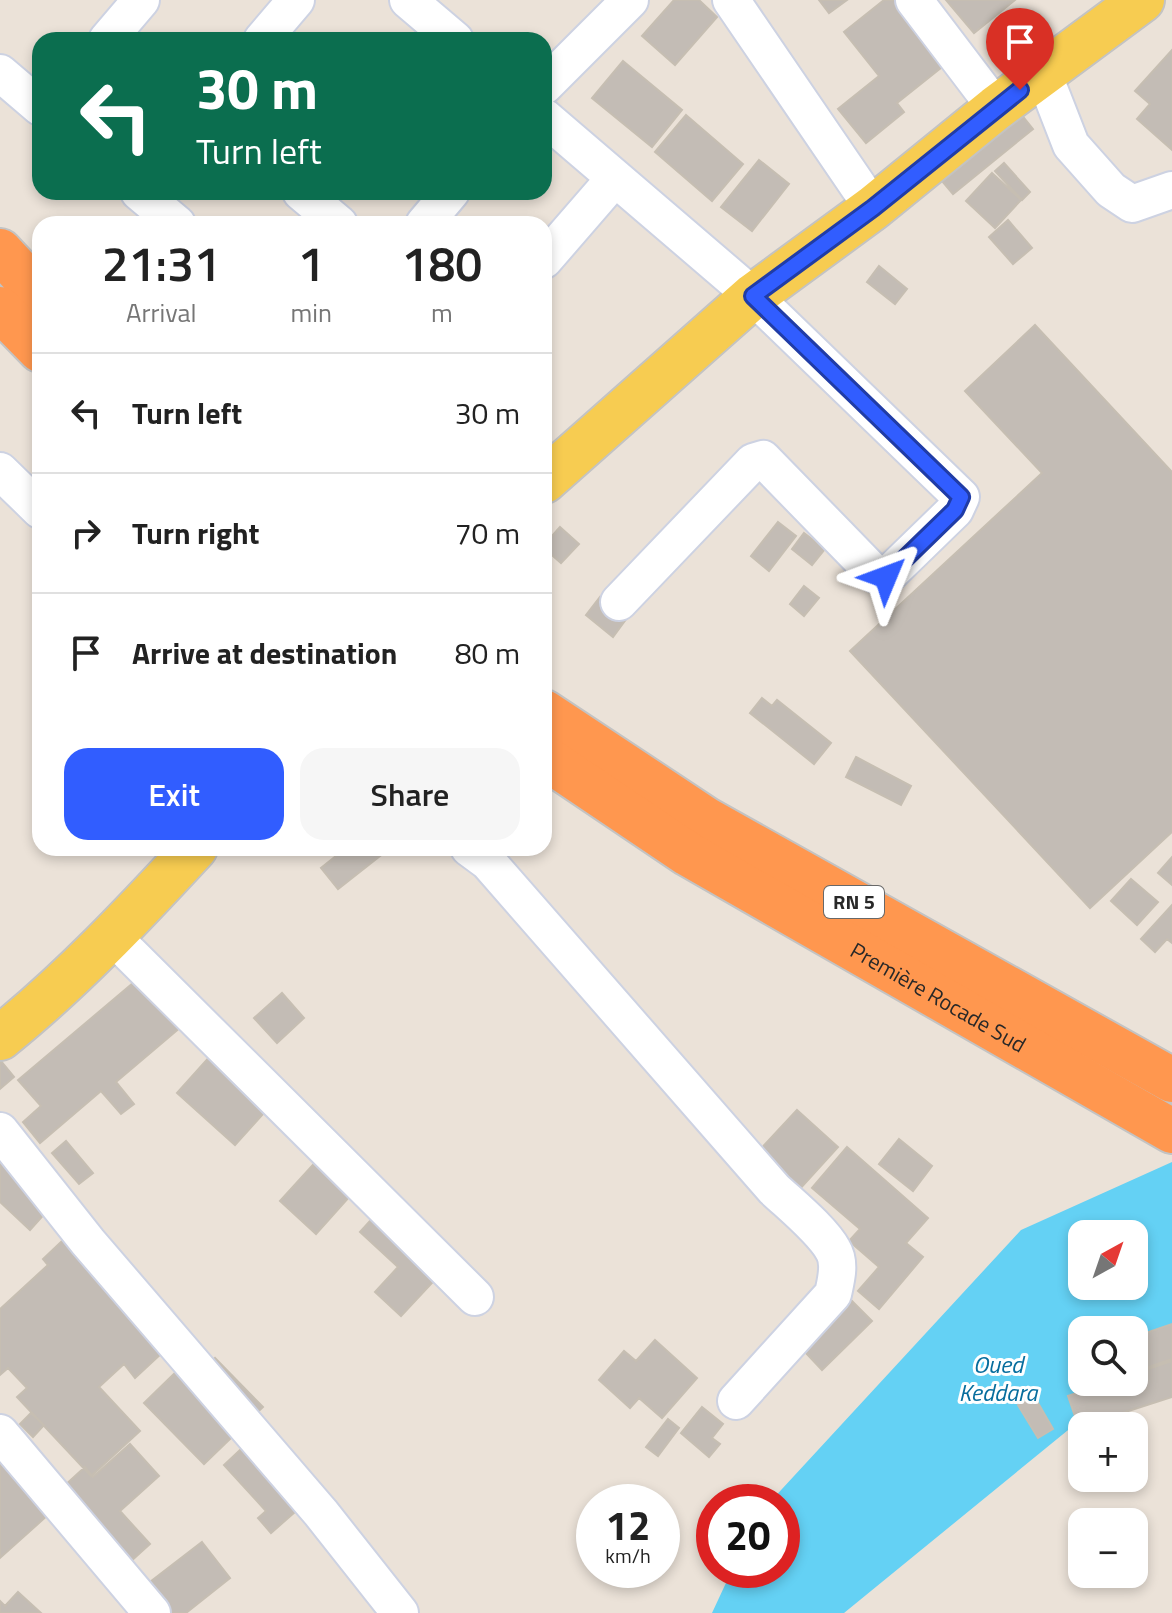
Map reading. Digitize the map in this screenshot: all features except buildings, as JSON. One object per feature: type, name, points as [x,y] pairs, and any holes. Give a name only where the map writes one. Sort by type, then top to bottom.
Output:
[{"type":"highway","points":[[0,251],[32,285]]},
{"type":"highway","points":[[0,309],[32,342]]},
{"type":"highway","name":"Première Rocade Sud","points":[[552,717],[707,820],[1172,1080]]},
{"type":"highway","name":"Première Rocade Sud","points":[[552,762],[688,854],[1170,1129]]},
{"type":"main road","points":[[552,474],[753,296],[873,208],[996,108],[1142,0]]},
{"type":"main road","points":[[0,1038],[113,937],[188,856]]},
{"type":"street","points":[[114,32],[141,0]]},
{"type":"street","points":[[269,32],[296,0]]},
{"type":"street","points":[[552,78],[630,0]]},
{"type":"street","points":[[731,0],[873,208]]},
{"type":"street","points":[[914,0],[996,108]]},
{"type":"street","points":[[0,73],[32,100]]},
{"type":"street","points":[[1043,73],[1071,145],[1111,190],[1132,204],[1172,190]]},
{"type":"street","points":[[552,124],[753,296],[961,497],[955,510],[886,577],[875,574],[763,459],[753,462],[619,602]]},
{"type":"street","points":[[552,251],[615,178]]},
{"type":"street","points":[[148,200],[168,216]]},
{"type":"street","points":[[310,200],[330,216]]},
{"type":"street","points":[[431,216],[444,200]]},
{"type":"street","points":[[0,471],[32,502]]},
{"type":"street","points":[[480,856],[774,1189],[834,1251],[837,1272],[833,1294],[736,1401]]},
{"type":"street","points":[[113,937],[475,1297]]},
{"type":"street","points":[[0,1131],[88,1242],[321,1513],[400,1613]]},
{"type":"street","points":[[0,1433],[152,1613]]},
{"type":"water","name":"Oued Keddara","points":[[1172,1162],[1172,1346],[1148,1366],[1148,1316],[1068,1316],[1068,1396],[1110,1396],[1090,1412],[1068,1412],[1068,1430],[844,1613],[712,1613],[724,1588],[800,1588],[800,1484],[787,1484],[1021,1230]]},
{"type":"route","points":[[886,577],[955,510],[961,497],[753,296],[873,208],[1020,90]]}]
